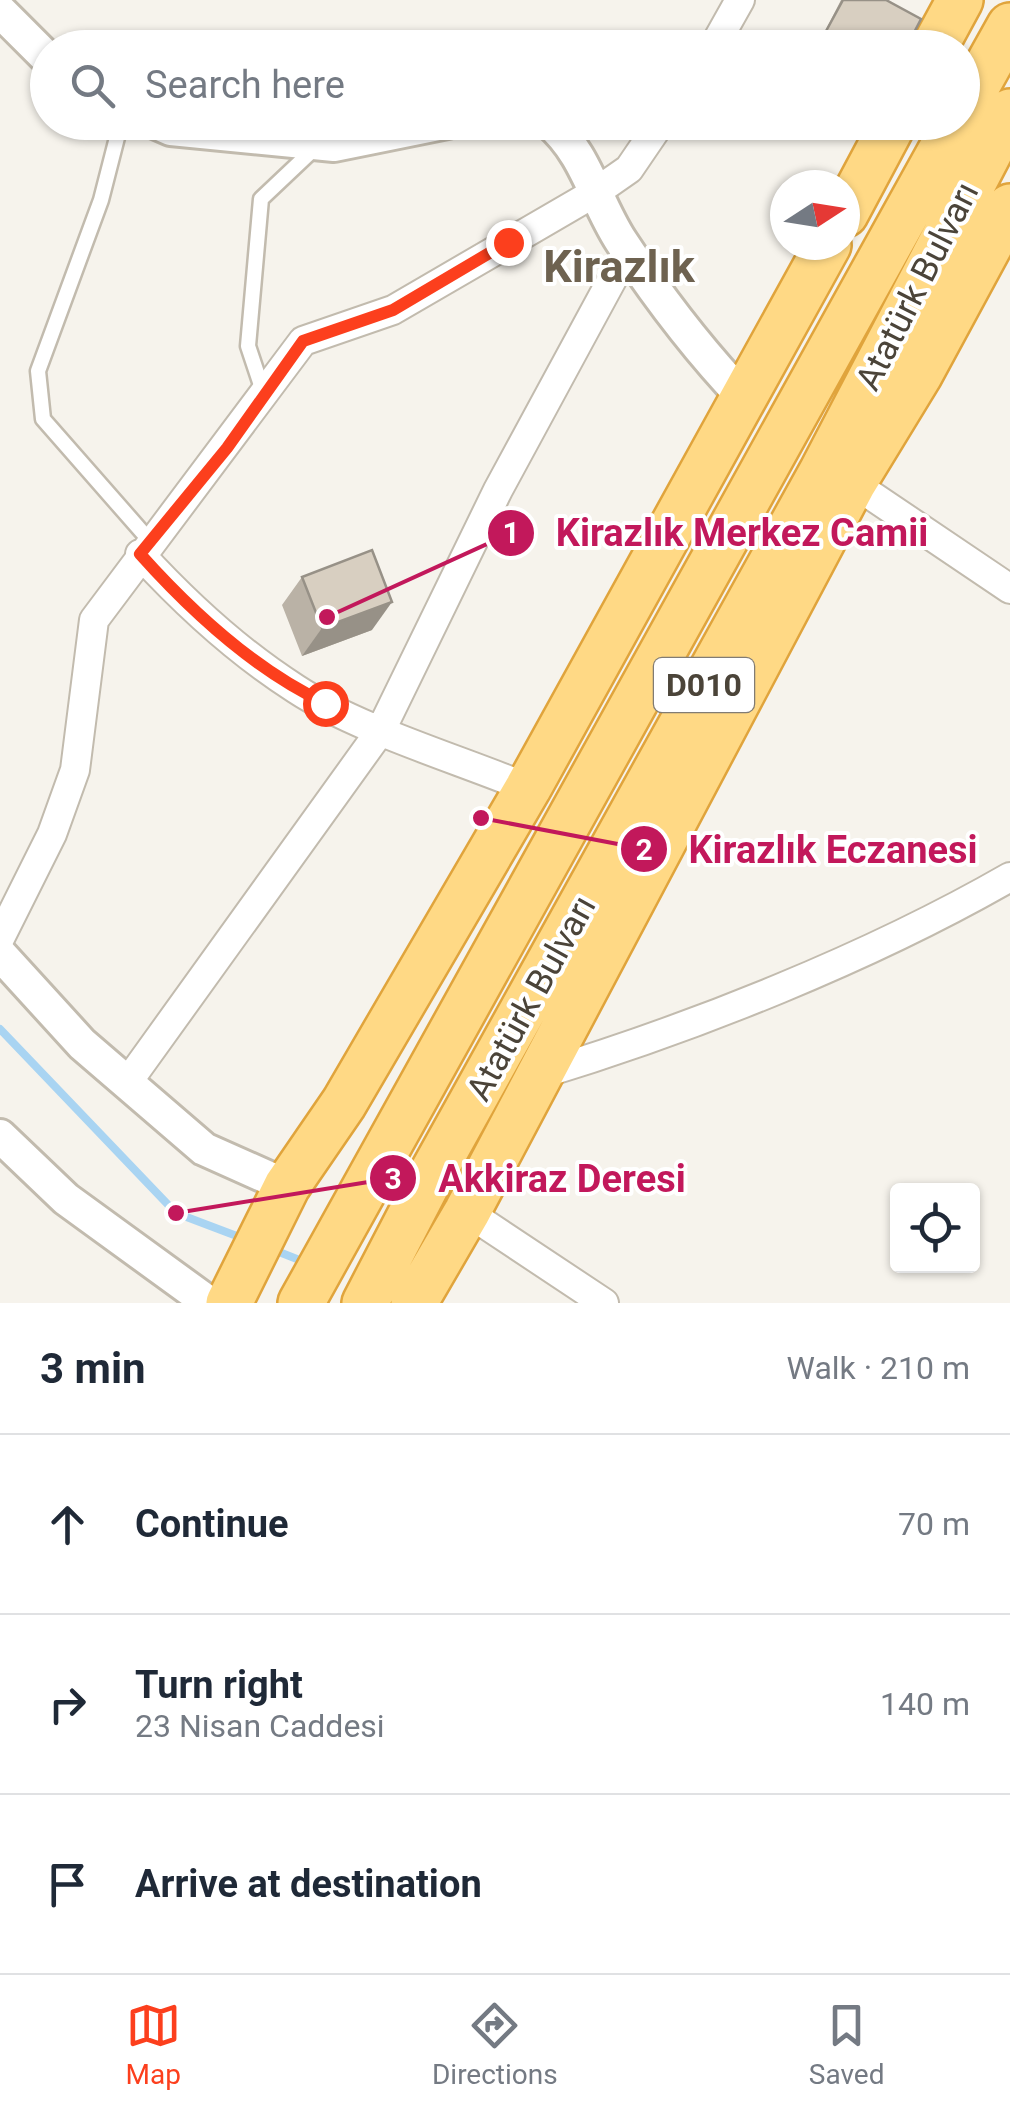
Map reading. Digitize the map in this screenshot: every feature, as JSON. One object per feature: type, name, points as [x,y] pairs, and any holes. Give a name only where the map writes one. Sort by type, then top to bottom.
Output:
[{"type":"highway","points":[[944,30],[960,0]]},
{"type":"highway","points":[[980,80],[1010,26]]},
{"type":"highway","name":"Atatürk Bulvarı","points":[[365,1303],[432,1172],[822,472],[1010,112]]},
{"type":"highway","points":[[860,186],[884,140]]},
{"type":"highway","name":"Atatürk Bulvarı","points":[[301,1303],[947,140]]},
{"type":"highway","points":[[414,1303],[467,1212],[854,483],[1005,227]]},
{"type":"highway","points":[[229,1303],[287,1186],[344,1102],[528,788],[820,260]]},
{"type":"street","points":[[723,30],[740,0]]},
{"type":"street","points":[[0,10],[30,41]]},
{"type":"street","points":[[288,140],[334,145],[359,140]]},
{"type":"street","points":[[571,140],[628,250],[705,356],[746,400]]},
{"type":"street","points":[[0,938],[52,834],[75,770],[94,620],[303,341],[393,310],[596,192],[629,169],[649,140]]},
{"type":"street","points":[[127,1083],[382,730],[498,490],[628,250]]},
{"type":"street","points":[[854,483],[1010,589]]},
{"type":"street","points":[[145,547],[185,603],[297,690],[382,730],[528,788]]},
{"type":"street","points":[[538,1075],[642,1044],[942,916],[1010,877]]},
{"type":"street","points":[[0,954],[82,1044],[204,1149],[287,1186]]},
{"type":"street","points":[[0,1136],[66,1198],[209,1303]]},
{"type":"street","points":[[467,1212],[604,1303]]},
{"type":"lane","points":[[116,140],[101,200],[38,371],[43,419],[145,547]]},
{"type":"lane","points":[[264,395],[248,346],[261,199],[320,143]]},
{"type":"building","points":[[843,0],[886,0],[921,19],[915,30],[827,30]]},
{"type":"building","points":[[372,550],[392,602],[322,628],[302,577]]},
{"type":"waterway","points":[[0,1029],[176,1213],[242,1238]]},
{"type":"waterway","points":[[274,1250],[307,1263]]},
{"type":"place","name":"Kirazlık Merkez Camii","points":[[327,617]]},
{"type":"place","name":"Kirazlık Eczanesi","points":[[481,818]]},
{"type":"place","name":"Akkiraz Deresi","points":[[176,1213]]},
{"type":"district","name":"Kirazlık","points":[[619,266]]},
{"type":"route","points":[[325,703],[297,690],[185,603],[140,554],[227,448],[303,341],[393,310],[508,242]]}]
